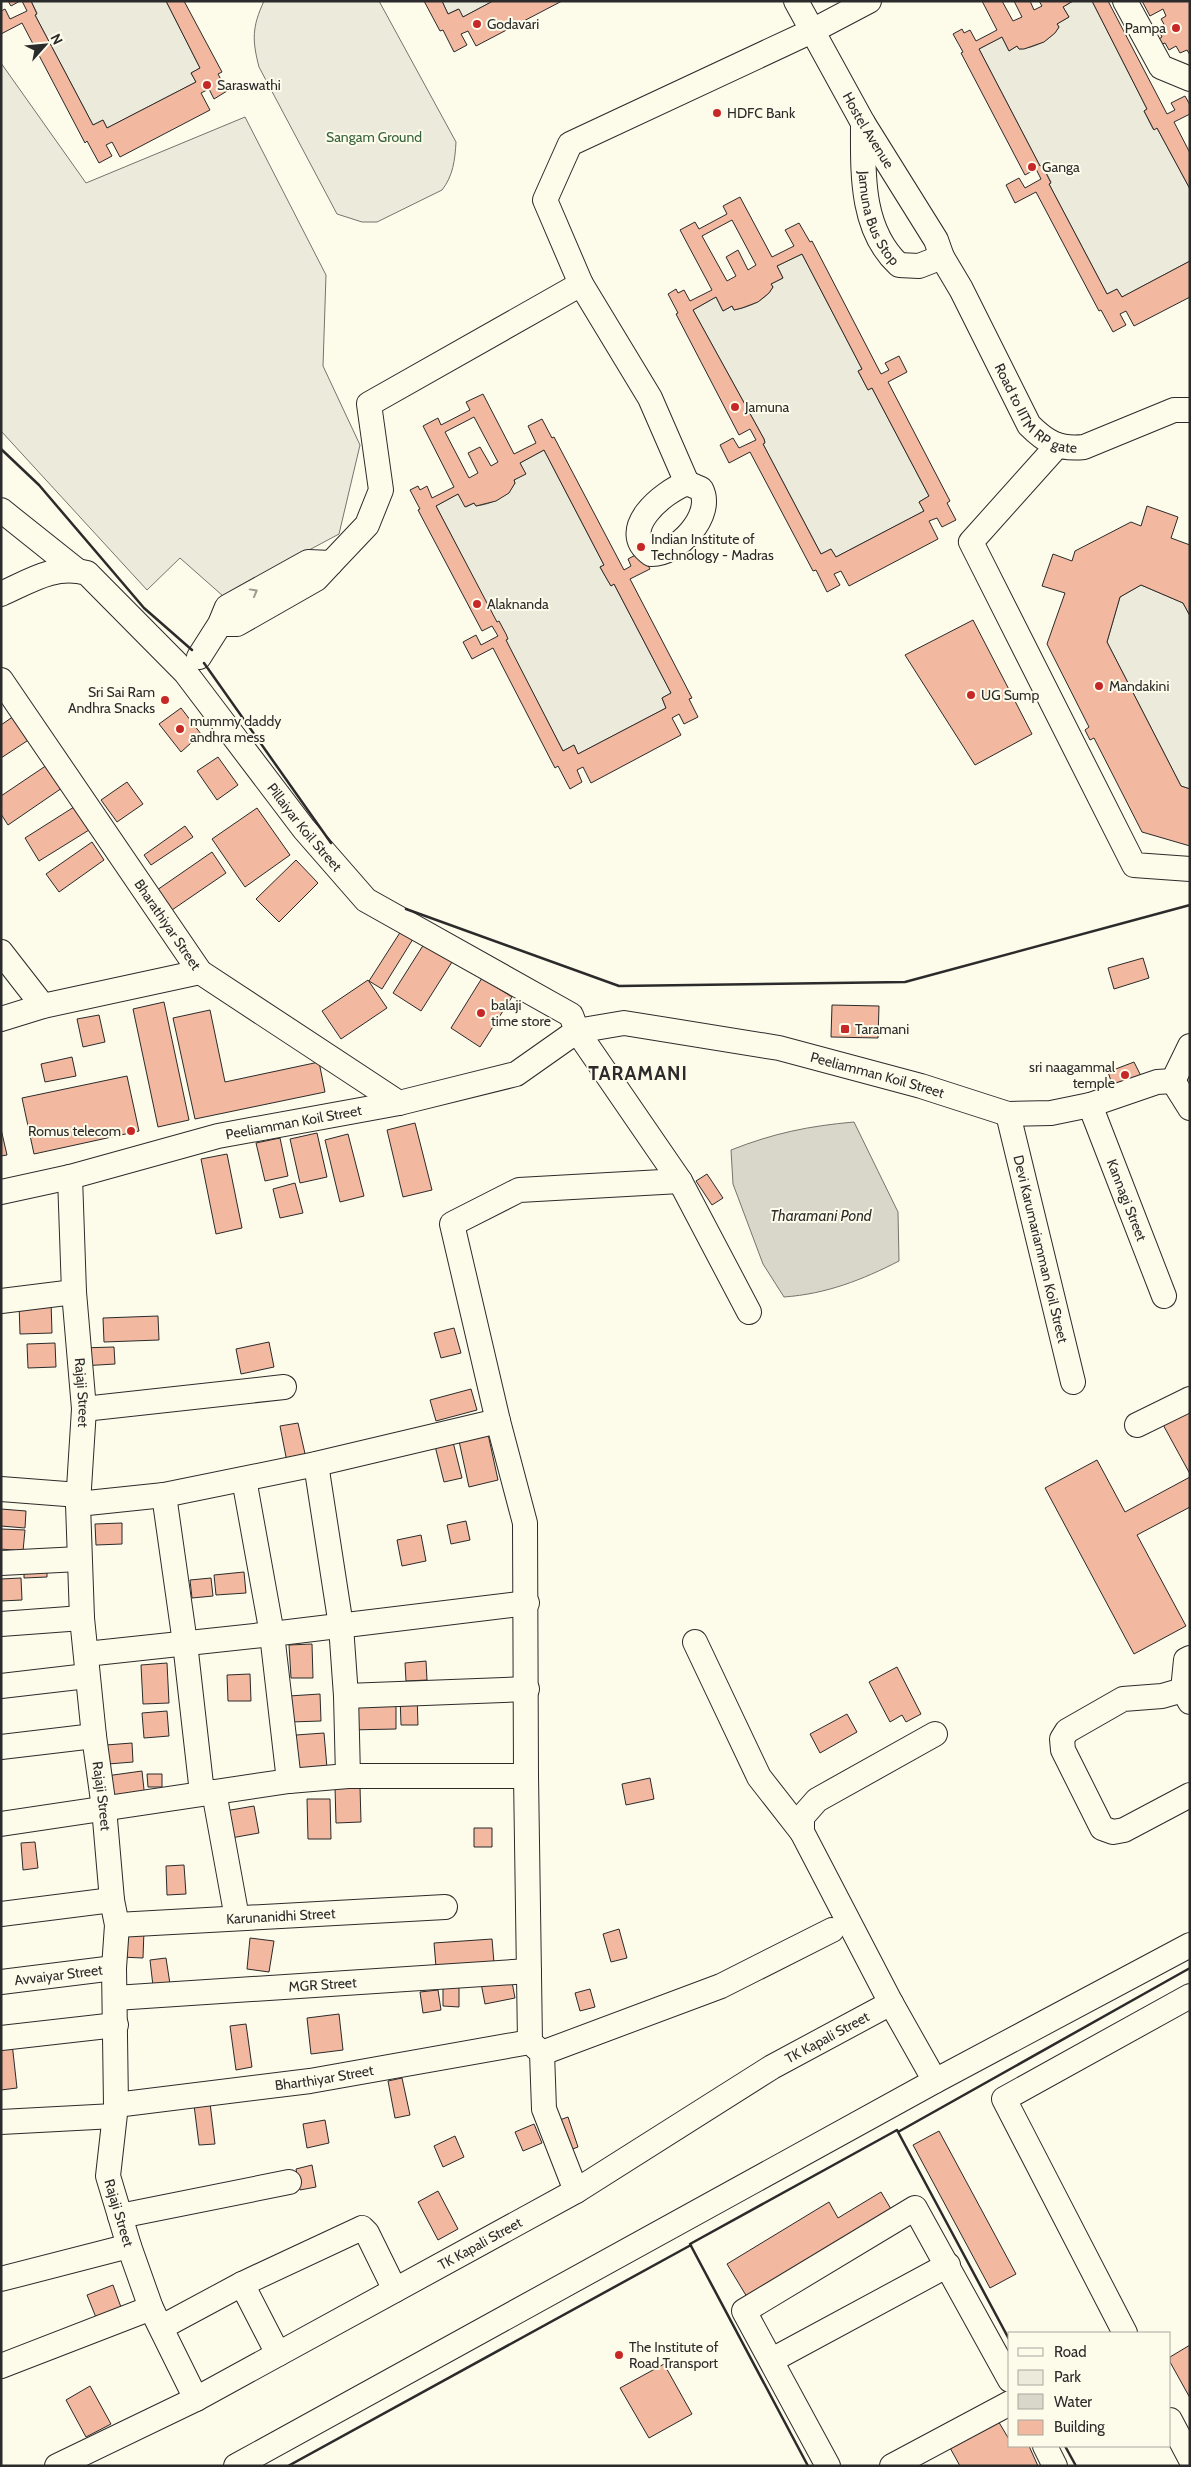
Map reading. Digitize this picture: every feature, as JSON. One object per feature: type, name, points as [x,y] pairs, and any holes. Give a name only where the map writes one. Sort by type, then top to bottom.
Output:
[{"type":"street","name":"Hostel Avenue","points":[[796,1],[863,123],[936,240],[942,257]]},
{"type":"street","points":[[687,483],[650,398],[581,284],[545,200],[570,144],[812,31],[868,1]]},
{"type":"street","points":[[1126,1],[1161,67],[1190,79]]},
{"type":"street","name":"Jamuna Bus Stop","points":[[863,123],[863,178],[867,206],[890,257],[899,265],[920,266],[942,257]]},
{"type":"street","name":"Road to IITM RP gate","points":[[942,257],[961,289],[1029,424],[1041,438],[1057,446],[1070,449],[1084,447],[1184,407]]},
{"type":"street","points":[[199,656],[220,624],[227,607],[308,562],[331,563],[366,525],[381,490],[370,404],[581,284]]},
{"type":"street","points":[[1057,446],[971,542],[1134,865],[1190,869]]},
{"type":"street","name":"Pillaiyar Koil Street","points":[[1,510],[75,569],[87,572],[96,579],[185,672],[304,829],[366,900],[571,1015],[577,1031]]},
{"type":"street","points":[[1,594],[48,573],[75,569]]},
{"type":"street","name":"Bharathiyar Street","points":[[1,680],[200,972],[399,1103]]},
{"type":"street","points":[[1,952],[43,1006]]},
{"type":"street","points":[[1,1019],[43,1006],[200,972]]},
{"type":"street","name":"Peeliamman Koil Street","points":[[1,1192],[70,1177],[218,1136],[399,1103],[516,1074],[577,1031],[624,1024],[779,1048],[921,1086],[1008,1114],[1051,1113],[1090,1105],[1157,1082],[1173,1081]]},
{"type":"street","points":[[577,1031],[680,1181],[749,1312]]},
{"type":"street","points":[[1173,1081],[1190,1046]]},
{"type":"street","points":[[1173,1081],[1190,1097]]},
{"type":"street","points":[[1173,1081],[1190,1108]]},
{"type":"street","name":"Kannagi Street","points":[[1090,1105],[1164,1296]]},
{"type":"street","name":"Devi Karumariamman Koil Street","points":[[1008,1114],[1074,1382]]},
{"type":"street","name":"Rajaji Street","points":[[70,1177],[74,1292],[84,1409],[78,1559],[86,1665],[104,1808],[112,1900],[117,1925],[114,1968],[116,2025],[115,2111],[108,2176],[129,2246],[156,2318],[196,2399]]},
{"type":"street","points":[[576,2191],[544,2109],[529,1971],[526,1776],[526,1523],[498,1420],[452,1224],[519,1190],[680,1181]]},
{"type":"street","points":[[1,1301],[74,1292]]},
{"type":"street","points":[[84,1409],[284,1388]]},
{"type":"street","points":[[1138,1425],[1190,1399]]},
{"type":"street","points":[[1,1489],[79,1500],[164,1495],[316,1464],[498,1420]]},
{"type":"street","points":[[316,1464],[341,1626],[346,1696],[348,1776]]},
{"type":"street","points":[[244,1479],[272,1634],[289,1781]]},
{"type":"street","points":[[164,1495],[208,1792],[237,1918]]},
{"type":"street","points":[[1,1563],[78,1559]]},
{"type":"street","points":[[1,1686],[185,1643],[527,1603]]},
{"type":"street","points":[[1,1624],[82,1618]]},
{"type":"street","points":[[695,1642],[759,1777],[802,1832],[891,2003],[935,2081]]},
{"type":"street","points":[[1190,1658],[1186,1660],[1186,1696],[1123,1699],[1068,1731],[1062,1739],[1063,1750],[1102,1828],[1113,1832],[1124,1830],[1190,1795]]},
{"type":"street","points":[[346,1696],[527,1689]]},
{"type":"street","points":[[802,1832],[802,1817],[816,1800],[935,1734]]},
{"type":"street","points":[[1,1747],[94,1736]]},
{"type":"street","points":[[1,1824],[289,1781],[348,1776],[526,1776]]},
{"type":"street","points":[[1,1914],[112,1900]]},
{"type":"street","name":"Karunanidhi Street","points":[[117,1925],[445,1907]]},
{"type":"street","name":"Bharthiyar Street","points":[[1,2122],[115,2111],[536,2048],[721,1986],[832,1930]]},
{"type":"street","points":[[236,2466],[935,2081],[1190,1945]]},
{"type":"street","name":"Avvaiyar Street","points":[[1,1982],[114,1968]]},
{"type":"street","name":"MGR Street","points":[[115,1998],[529,1971]]},
{"type":"street","name":"TK Kapali Street","points":[[57,2466],[196,2399],[576,2191],[772,2067],[891,2003]]},
{"type":"street","points":[[1124,2332],[1004,2099],[1187,2003]]},
{"type":"street","points":[[1,2038],[116,2025]]},
{"type":"street","points":[[120,2216],[289,2182]]},
{"type":"street","points":[[828,2466],[744,2311],[915,2208],[1008,2376]]},
{"type":"street","points":[[1,2366],[156,2318],[242,2284],[362,2228],[367,2233],[395,2290]]},
{"type":"street","points":[[1,2279],[129,2246]]},
{"type":"street","points":[[772,2360],[948,2265]]},
{"type":"street","points":[[242,2284],[278,2354]]},
{"type":"street","points":[[892,2466],[1008,2404]]},
{"type":"street","points":[[1171,2422],[1190,2458]]},
{"type":"street","points":[[1046,2447],[1055,2466]]},
{"type":"green space","points":[[31,1],[166,1],[200,68],[191,73],[196,82],[107,128],[103,120],[93,125],[35,15],[37,13]]},
{"type":"green space","name":"Sangam Ground","points":[[264,1],[379,1],[456,142],[453,168],[442,190],[377,222],[362,222],[337,214],[259,67],[254,34],[257,18]]},
{"type":"green space","points":[[442,1],[493,1],[463,17],[458,9],[448,14]]},
{"type":"green space","points":[[1073,1],[1092,1],[1147,109],[1144,111],[1153,129],[1157,128],[1190,189],[1190,261],[1122,297],[1117,289],[1107,294],[1049,184],[1051,182],[1042,165],[1040,166],[979,49],[1002,37],[1009,51],[1017,46],[1019,49],[1037,45],[1052,36],[1059,27],[1057,24],[1069,17],[1063,7]]},
{"type":"green space","points":[[1,63],[86,183],[245,117],[326,275],[323,366],[360,445],[339,534],[223,596],[180,558],[147,590],[1,431]]},
{"type":"green space","points":[[802,254],[862,369],[858,371],[868,390],[872,388],[929,496],[919,502],[924,511],[836,557],[831,549],[821,554],[763,444],[765,442],[764,439],[693,310],[716,297],[723,311],[732,306],[734,310],[756,303],[770,292],[773,287],[771,284],[783,278],[777,266]]},
{"type":"green space","points":[[544,450],[604,565],[600,567],[611,586],[614,584],[671,693],[662,698],[666,708],[578,754],[574,745],[563,751],[436,506],[458,494],[466,507],[474,503],[476,506],[488,504],[499,499],[512,488],[515,483],[514,480],[525,474],[520,463]]},
{"type":"green space","points":[[1141,585],[1183,603],[1190,616],[1190,789],[1181,786],[1107,642],[1120,597]]},
{"type":"water","name":"Tharamani Pond","points":[[854,1122],[898,1212],[899,1261],[843,1285],[814,1293],[784,1297],[763,1264],[733,1184],[731,1150],[792,1131]]},
{"type":"building","points":[[8,1],[20,1],[11,6]]},
{"type":"building","name":"Saraswathi","points":[[22,1],[31,1],[37,14],[35,15],[93,125],[103,120],[107,128],[196,82],[191,73],[200,68],[166,1],[184,1],[222,72],[218,74],[227,91],[214,99],[209,89],[201,93],[210,110],[120,157],[112,142],[106,145],[112,156],[99,163],[87,141],[85,143],[22,23],[1,34],[1,11],[5,9],[10,19],[27,11]]},
{"type":"building","name":"Godavari","points":[[424,1],[442,1],[448,14],[459,9],[463,17],[493,1],[562,1],[476,46],[468,31],[461,34],[467,45],[454,52],[443,30],[440,31]]},
{"type":"building","name":"Ganga","points":[[982,1],[1002,1],[1013,21],[1022,17],[1014,1],[1030,1],[1034,10],[1042,6],[1039,1],[1073,1],[1063,7],[1069,17],[1057,24],[1059,27],[1055,33],[1044,42],[1024,49],[1019,49],[1017,46],[1009,51],[1002,37],[979,49],[1040,166],[1042,165],[1051,183],[1049,184],[1107,294],[1117,289],[1122,297],[1190,261],[1190,297],[1134,326],[1126,311],[1120,314],[1126,325],[1113,332],[1101,310],[1099,311],[1036,192],[1015,203],[1006,185],[1019,178],[1025,188],[1041,179],[1036,169],[1025,175],[961,53],[963,52],[953,34],[962,29],[964,33],[970,30],[976,41],[997,30]]},
{"type":"building","points":[[1092,1],[1108,1],[1167,114],[1175,110],[1171,103],[1185,96],[1190,105],[1190,114],[1174,122],[1190,153],[1190,189],[1157,128],[1154,130],[1144,111],[1147,109]]},
{"type":"building","name":"Pampa","points":[[1142,1],[1190,1],[1190,55],[1187,50],[1180,53],[1176,46],[1169,50],[1165,43],[1162,44],[1159,39],[1162,37],[1158,29],[1165,26],[1161,19],[1166,16],[1163,9],[1150,16]]},
{"type":"building","name":"Jamuna","points":[[740,197],[772,257],[794,246],[785,230],[799,223],[810,242],[812,241],[881,374],[889,370],[885,363],[899,356],[907,372],[888,382],[950,501],[947,503],[956,520],[942,527],[937,518],[929,521],[938,539],[849,586],[841,571],[834,574],[840,585],[827,592],[816,570],[813,571],[750,452],[729,463],[720,445],[733,438],[739,448],[756,440],[750,429],[739,435],[676,314],[678,313],[668,294],[676,289],[678,293],[684,290],[690,301],[712,290],[680,230],[695,222],[699,229],[727,214],[723,206]],"holes":[[[732,220],[756,265],[748,270],[738,250],[726,257],[736,276],[727,281],[702,236]],[[802,254],[862,369],[858,371],[868,390],[872,388],[929,496],[919,502],[924,511],[836,557],[831,549],[821,554],[763,444],[765,443],[764,439],[693,310],[716,297],[723,311],[732,306],[734,310],[758,302],[769,293],[773,287],[771,284],[783,278],[777,266]]]},
{"type":"building","name":"Alaknanda","points":[[483,394],[514,454],[536,443],[528,426],[542,419],[552,438],[554,437],[624,570],[631,566],[628,559],[641,552],[650,569],[630,579],[692,698],[689,699],[698,717],[684,724],[679,714],[672,718],[681,735],[591,783],[583,767],[577,770],[582,782],[570,789],[558,766],[555,768],[493,648],[472,659],[463,642],[476,635],[481,645],[498,636],[492,626],[482,631],[418,510],[420,509],[410,490],[418,486],[420,490],[427,486],[432,498],[454,487],[423,426],[438,418],[441,425],[470,410],[466,402]],"holes":[[[474,417],[498,462],[491,466],[480,447],[468,453],[478,473],[469,478],[445,432]],[[544,450],[604,565],[600,567],[611,586],[614,584],[671,693],[662,698],[666,708],[578,754],[574,745],[563,751],[506,640],[508,639],[506,634],[499,621],[497,622],[436,506],[458,494],[465,507],[474,503],[476,506],[496,501],[509,493],[515,483],[514,480],[526,474],[520,463]]]},
{"type":"building","name":"Mandakini","points":[[1147,506],[1178,517],[1171,538],[1190,545],[1190,616],[1183,603],[1141,585],[1120,597],[1107,642],[1181,786],[1190,789],[1190,846],[1142,832],[1094,738],[1090,740],[1085,730],[1089,727],[1047,644],[1065,593],[1042,586],[1053,554],[1072,561],[1075,551],[1131,522],[1141,526]]},
{"type":"building","name":"UG Sump","points":[[973,620],[1032,734],[975,765],[905,655]]},
{"type":"building","name":"mummy daddy andhra mess","points":[[181,708],[201,734],[181,752],[159,724]]},
{"type":"building","points":[[14,716],[30,739],[1,758],[1,725]]},
{"type":"building","points":[[218,757],[238,785],[217,800],[197,771]]},
{"type":"building","points":[[47,765],[62,788],[8,825],[1,814],[1,796]]},
{"type":"building","points":[[127,782],[143,804],[117,822],[101,800]]},
{"type":"building","points":[[74,807],[89,830],[39,861],[25,838]]},
{"type":"building","points":[[257,808],[290,855],[245,887],[212,839]]},
{"type":"building","points":[[185,826],[193,837],[151,865],[144,855]]},
{"type":"building","points":[[92,842],[104,860],[59,892],[46,874]]},
{"type":"building","points":[[212,852],[226,873],[172,910],[157,890]]},
{"type":"building","points":[[296,860],[318,883],[279,922],[256,899]]},
{"type":"building","points":[[401,931],[413,939],[382,989],[369,981]]},
{"type":"building","points":[[424,944],[452,962],[421,1011],[393,993]]},
{"type":"building","points":[[1143,958],[1149,978],[1114,989],[1108,968]]},
{"type":"building","name":"balaji time store","points":[[482,978],[512,997],[480,1047],[451,1028]]},
{"type":"building","points":[[368,980],[387,1008],[341,1039],[322,1011]]},
{"type":"building","points":[[164,1002],[189,1120],[158,1127],[133,1009]]},
{"type":"building","points":[[832,1005],[879,1006],[878,1038],[831,1037]]},
{"type":"building","points":[[210,1010],[225,1082],[319,1062],[325,1092],[195,1119],[173,1018]]},
{"type":"building","points":[[99,1015],[105,1042],[83,1047],[77,1019]]},
{"type":"building","points":[[72,1057],[76,1076],[45,1082],[41,1064]]},
{"type":"building","name":"sri naagammal temple","points":[[1134,1062],[1142,1078],[1114,1090],[1108,1072]]},
{"type":"building","points":[[127,1076],[139,1131],[34,1154],[22,1098]]},
{"type":"building","points":[[415,1123],[432,1190],[403,1197],[387,1130]]},
{"type":"building","points":[[1,1129],[7,1155],[1,1156]]},
{"type":"building","points":[[317,1133],[327,1177],[300,1183],[290,1139]]},
{"type":"building","points":[[348,1134],[364,1196],[340,1202],[325,1140]]},
{"type":"building","points":[[280,1138],[288,1176],[265,1181],[256,1143]]},
{"type":"building","points":[[227,1154],[242,1228],[216,1234],[201,1159]]},
{"type":"building","points":[[707,1174],[723,1198],[712,1205],[696,1181]]},
{"type":"building","points":[[295,1183],[303,1213],[280,1218],[273,1189]]},
{"type":"building","points":[[51,1301],[52,1333],[20,1334],[19,1303]]},
{"type":"building","points":[[158,1316],[159,1340],[104,1342],[103,1318]]},
{"type":"building","points":[[454,1328],[461,1353],[441,1358],[434,1333]]},
{"type":"building","points":[[269,1342],[274,1367],[241,1374],[236,1349]]},
{"type":"building","points":[[55,1343],[56,1367],[28,1368],[27,1344]]},
{"type":"building","points":[[114,1347],[115,1364],[81,1366],[80,1348]]},
{"type":"building","points":[[471,1389],[477,1410],[436,1421],[430,1400]]},
{"type":"building","points":[[1190,1406],[1190,1474],[1161,1421]]},
{"type":"building","points":[[298,1423],[306,1458],[287,1462],[280,1426]]},
{"type":"building","points":[[488,1434],[498,1480],[469,1487],[459,1441]]},
{"type":"building","points":[[452,1438],[462,1478],[444,1482],[434,1442]]},
{"type":"building","points":[[1097,1460],[1125,1512],[1190,1477],[1190,1507],[1137,1535],[1186,1626],[1134,1654],[1045,1488]]},
{"type":"building","points":[[1,1509],[26,1511],[25,1528],[1,1526]]},
{"type":"building","points":[[466,1521],[470,1540],[451,1544],[447,1525]]},
{"type":"building","points":[[122,1523],[122,1544],[96,1545],[95,1524]]},
{"type":"building","points":[[1,1529],[25,1530],[23,1551],[1,1549]]},
{"type":"building","points":[[421,1535],[426,1561],[402,1566],[397,1540]]},
{"type":"building","points":[[47,1567],[47,1577],[24,1578],[24,1568]]},
{"type":"building","points":[[244,1572],[246,1593],[216,1595],[214,1575]]},
{"type":"building","points":[[21,1578],[22,1600],[1,1601],[1,1579]]},
{"type":"building","points":[[211,1578],[213,1596],[192,1598],[190,1580]]},
{"type":"building","points":[[312,1644],[313,1678],[291,1678],[289,1645]]},
{"type":"building","points":[[426,1661],[427,1680],[406,1681],[405,1663]]},
{"type":"building","points":[[167,1663],[169,1703],[143,1704],[141,1665]]},
{"type":"building","points":[[897,1667],[921,1714],[906,1722],[902,1715],[890,1722],[869,1682]]},
{"type":"building","points":[[250,1674],[251,1701],[228,1701],[227,1675]]},
{"type":"building","points":[[320,1694],[321,1721],[290,1722],[289,1696]]},
{"type":"building","points":[[417,1695],[418,1725],[401,1725],[400,1696]]},
{"type":"building","points":[[349,1702],[396,1702],[396,1729],[349,1730]]},
{"type":"building","points":[[167,1711],[169,1736],[144,1738],[142,1713]]},
{"type":"building","points":[[847,1714],[857,1732],[820,1753],[810,1734]]},
{"type":"building","points":[[324,1733],[327,1768],[299,1770],[296,1735]]},
{"type":"building","points":[[132,1743],[133,1762],[108,1764],[106,1745]]},
{"type":"building","points":[[142,1771],[145,1799],[109,1804],[106,1776]]},
{"type":"building","points":[[147,1774],[162,1774],[162,1787],[148,1787]]},
{"type":"building","points":[[650,1778],[654,1799],[626,1805],[622,1784]]},
{"type":"building","points":[[335,1787],[360,1787],[361,1822],[336,1823]]},
{"type":"building","points":[[307,1799],[330,1799],[331,1839],[308,1839]]},
{"type":"building","points":[[254,1806],[259,1833],[231,1838],[225,1811]]},
{"type":"building","points":[[474,1828],[492,1828],[492,1847],[474,1847]]},
{"type":"building","points":[[35,1842],[38,1868],[23,1870],[21,1843]]},
{"type":"building","points":[[184,1865],[186,1894],[167,1895],[166,1866]]},
{"type":"building","points":[[121,1929],[144,1930],[143,1958],[120,1957]]},
{"type":"building","points":[[619,1929],[627,1958],[611,1962],[603,1934]]},
{"type":"building","points":[[250,1938],[274,1941],[269,1972],[247,1969]]},
{"type":"building","points":[[492,1939],[494,1963],[436,1967],[434,1943]]},
{"type":"building","points":[[166,1958],[170,1984],[153,1986],[150,1960]]},
{"type":"building","points":[[511,1977],[515,1998],[485,2004],[481,1983]]},
{"type":"building","points":[[443,1983],[459,1984],[459,2007],[443,2006]]},
{"type":"building","points":[[590,1989],[595,2007],[580,2011],[575,1993]]},
{"type":"building","points":[[438,1990],[441,2010],[423,2013],[420,1992]]},
{"type":"building","points":[[339,2014],[343,2050],[311,2054],[307,2018]]},
{"type":"building","points":[[246,2024],[252,2067],[236,2070],[230,2026]]},
{"type":"building","points":[[12,2043],[17,2088],[1,2090],[1,2044]]},
{"type":"building","points":[[402,2078],[410,2115],[395,2118],[388,2081]]},
{"type":"building","points":[[210,2103],[215,2144],[199,2145],[194,2105]]},
{"type":"building","points":[[568,2117],[578,2147],[564,2152],[554,2122]]},
{"type":"building","points":[[325,2120],[329,2143],[307,2148],[303,2124]]},
{"type":"building","points":[[534,2124],[542,2143],[523,2151],[515,2132]]},
{"type":"building","points":[[939,2131],[1016,2274],[990,2288],[913,2145]]},
{"type":"building","points":[[455,2136],[464,2157],[443,2167],[434,2146]]},
{"type":"building","points":[[312,2165],[316,2187],[300,2190],[296,2169]]},
{"type":"building","points":[[438,2191],[458,2229],[438,2240],[418,2202]]},
{"type":"building","points":[[881,2192],[891,2209],[747,2297],[727,2264],[829,2202],[838,2218]]},
{"type":"building","points":[[113,2285],[122,2310],[97,2320],[87,2295]]},
{"type":"building","points":[[1190,2345],[1190,2398],[1171,2364],[1171,2356]]},
{"type":"building","points":[[664,2364],[692,2414],[649,2438],[620,2388]]},
{"type":"building","points":[[90,2386],[111,2424],[86,2437],[66,2400]]},
{"type":"building","points":[[997,2419],[1008,2438],[1008,2447],[1029,2447],[1038,2466],[960,2466],[949,2446]]},
{"type":"wall","points":[[1,449],[39,485],[144,608],[192,650]]},
{"type":"wall","points":[[204,663],[331,843]]},
{"type":"wall","points":[[406,909],[619,986],[905,982],[1190,905]]},
{"type":"wall","points":[[898,2132],[1190,1968]]},
{"type":"wall","points":[[808,2466],[690,2244],[897,2130],[1008,2337]]},
{"type":"wall","points":[[288,2466],[691,2245]]},
{"type":"wall","points":[[1066,2447],[1076,2466]]},
{"type":"place","name":"Godavari","points":[[477,24]]},
{"type":"place","name":"Pampa","points":[[1176,28]]},
{"type":"place","name":"Saraswathi","points":[[207,85]]},
{"type":"place","name":"HDFC Bank","points":[[717,113]]},
{"type":"place","name":"Ganga","points":[[1032,167]]},
{"type":"place","name":"Jamuna","points":[[735,407]]},
{"type":"place","name":"Indian Institute of Technology - Madras","points":[[641,547]]},
{"type":"place","name":"Alaknanda","points":[[477,604]]},
{"type":"place","name":"Mandakini","points":[[1099,686]]},
{"type":"place","name":"UG Sump","points":[[971,695]]},
{"type":"place","name":"Sri Sai Ram Andhra Snacks","points":[[165,700]]},
{"type":"place","name":"mummy daddy andhra mess","points":[[180,729]]},
{"type":"place","name":"balaji time store","points":[[481,1013]]},
{"type":"place","name":"Taramani","points":[[845,1029]]},
{"type":"place","name":"sri naagammal temple","points":[[1125,1075]]},
{"type":"place","name":"Romus telecom","points":[[131,1131]]},
{"type":"place","name":"The Institute of Road Transport","points":[[619,2355]]},
{"type":"district","name":"TARAMANI","points":[[638,1073]]}]
